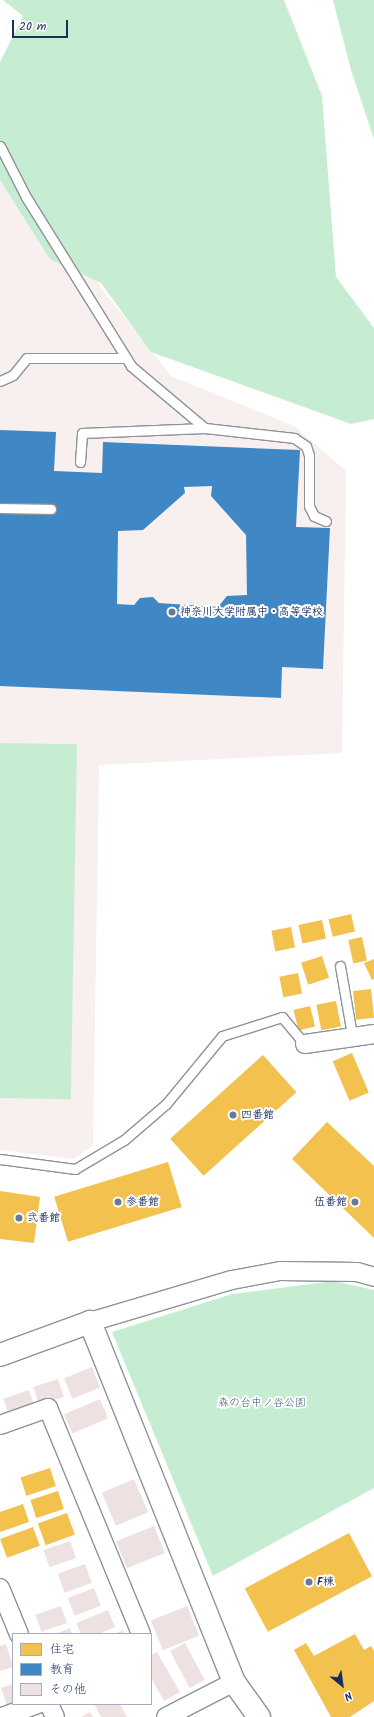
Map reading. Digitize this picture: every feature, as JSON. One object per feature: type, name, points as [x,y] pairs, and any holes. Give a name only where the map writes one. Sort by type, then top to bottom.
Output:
[{"type":"street","points":[[305,1044],[352,1035],[374,1034]]},
{"type":"street","points":[[0,1355],[90,1322],[232,1280],[280,1271],[357,1272],[374,1277]]},
{"type":"street","points":[[90,1322],[234,1682],[259,1717]]},
{"type":"street","points":[[0,1425],[48,1408],[141,1633]]},
{"type":"street","points":[[0,1588],[6,1618],[18,1633]]},
{"type":"street","points":[[166,1717],[234,1682]]},
{"type":"street","points":[[2,1717],[35,1705]]},
{"type":"street","points":[[49,1705],[55,1717]]},
{"type":"lane","points":[[0,146],[26,197],[126,358],[152,387],[205,428]]},
{"type":"lane","points":[[0,381],[13,375],[28,358],[126,358]]},
{"type":"lane","points":[[80,462],[82,433],[205,428],[294,438],[306,446],[309,506],[314,516],[326,521]]},
{"type":"lane","points":[[0,508],[51,509]]},
{"type":"lane","points":[[340,966],[352,1035]]},
{"type":"lane","points":[[0,1159],[75,1169],[124,1140],[166,1104],[222,1036],[282,1017],[305,1044]]},
{"type":"shaded area","name":"神奈川大学附属中・高等学校","points":[[0,93],[99,285],[171,376],[294,426],[346,471],[342,753],[99,765],[93,1145],[73,1159],[0,1150]]},
{"type":"green space","points":[[3,0],[284,0],[322,96],[336,277],[374,328],[374,419],[351,424],[151,352],[101,283],[50,259],[0,180],[0,62],[23,16]]},
{"type":"green space","points":[[333,0],[374,0],[374,139],[351,70]]},
{"type":"green space","points":[[0,743],[77,744],[71,1099],[0,1098]]},
{"type":"green space","name":"森の台中ノ谷公園","points":[[334,1281],[374,1290],[374,1488],[213,1576],[112,1332],[232,1294]]},
{"type":"building: 住宅","points":[[351,914],[355,932],[333,937],[329,919]]},
{"type":"building: 住宅","points":[[322,920],[326,939],[302,944],[299,925]]},
{"type":"building: 住宅","points":[[291,927],[295,948],[275,951],[271,931]]},
{"type":"building: 住宅","points":[[362,937],[367,960],[353,963],[348,940]]},
{"type":"building: 住宅","points":[[322,956],[329,978],[308,985],[301,963]]},
{"type":"building: 住宅","points":[[374,959],[374,979],[372,980],[364,963]]},
{"type":"building: 住宅","points":[[298,973],[302,994],[283,997],[279,977]]},
{"type":"building: 住宅","points":[[371,989],[374,1018],[356,1020],[353,991]]},
{"type":"building: 住宅","points":[[336,1001],[341,1027],[321,1030],[316,1005]]},
{"type":"building: 住宅","points":[[310,1006],[315,1026],[299,1030],[294,1010]]},
{"type":"building: 住宅","points":[[352,1053],[369,1093],[349,1101],[333,1061]]},
{"type":"building: 住宅","name":"四番館","points":[[263,1055],[296,1092],[204,1176],[170,1139]]},
{"type":"building: 住宅","name":"伍番館","points":[[327,1122],[374,1166],[374,1238],[292,1159]]},
{"type":"building: 住宅","name":"参番館","points":[[168,1162],[182,1207],[68,1242],[54,1197]]},
{"type":"building: 住宅","name":"弐番館","points":[[0,1191],[40,1197],[34,1243],[0,1239]]},
{"type":"building: 住宅","points":[[50,1468],[56,1486],[26,1496],[21,1478]]},
{"type":"building: 住宅","points":[[58,1491],[64,1509],[36,1518],[30,1500]]},
{"type":"building: 住宅","points":[[23,1504],[29,1522],[0,1532],[0,1512]]},
{"type":"building: 住宅","points":[[67,1513],[75,1535],[46,1545],[38,1524]]},
{"type":"building: 住宅","points":[[33,1527],[40,1546],[7,1558],[0,1539]]},
{"type":"building: 住宅","name":"F棟","points":[[349,1533],[372,1576],[268,1632],[245,1588]]},
{"type":"building: 住宅","points":[[355,1634],[364,1650],[371,1646],[374,1651],[374,1701],[350,1717],[331,1717],[294,1650],[306,1643],[314,1656]]},
{"type":"building: 教育","points":[[0,430],[56,432],[54,471],[102,473],[103,442],[300,450],[296,527],[330,528],[323,669],[282,667],[281,698],[0,686]],"holes":[[[212,486],[211,496],[246,535],[247,595],[227,596],[218,607],[159,603],[153,597],[140,598],[134,605],[117,604],[118,531],[143,530],[185,493],[184,487]]]},
{"type":"building: その他","points":[[92,1367],[100,1387],[72,1399],[64,1378]]},
{"type":"building: その他","points":[[58,1379],[64,1397],[39,1405],[33,1387]]},
{"type":"building: その他","points":[[29,1390],[35,1407],[9,1416],[3,1399]]},
{"type":"building: その他","points":[[100,1399],[108,1418],[72,1434],[64,1414]]},
{"type":"building: その他","points":[[134,1479],[148,1512],[116,1526],[102,1493]]},
{"type":"building: その他","points":[[154,1526],[165,1553],[127,1568],[116,1541]]},
{"type":"building: その他","points":[[70,1541],[76,1558],[49,1567],[44,1550]]},
{"type":"building: その他","points":[[85,1564],[92,1583],[65,1593],[58,1574]]},
{"type":"building: その他","points":[[94,1588],[101,1606],[75,1616],[68,1598]]},
{"type":"building: その他","points":[[61,1606],[67,1623],[41,1632],[35,1615]]},
{"type":"building: その他","points":[[187,1606],[199,1636],[163,1650],[151,1621]]},
{"type":"building: その他","points":[[108,1610],[115,1627],[101,1633],[81,1633],[76,1623]]},
{"type":"building: その他","points":[[70,1628],[72,1633],[58,1633]]},
{"type":"building: その他","points":[[123,1630],[124,1633],[116,1633]]},
{"type":"building: その他","points":[[185,1643],[205,1680],[190,1688],[170,1651]]},
{"type":"building: その他","points":[[6,1644],[12,1667],[0,1671],[0,1646]]},
{"type":"building: その他","points":[[157,1652],[180,1692],[164,1701],[152,1680],[152,1654]]},
{"type":"building: その他","points":[[12,1684],[12,1704],[7,1706],[1,1688]]},
{"type":"building: その他","points":[[95,1705],[121,1705],[127,1717],[101,1717]]},
{"type":"building: その他","points":[[90,1712],[93,1717],[81,1717]]},
{"type":"place","name":"神奈川大学附属中・高等学校","points":[[172,612]]},
{"type":"place","name":"四番館","points":[[233,1115]]},
{"type":"place","name":"参番館","points":[[118,1202]]},
{"type":"place","name":"伍番館","points":[[355,1202]]},
{"type":"place","name":"弐番館","points":[[19,1218]]},
{"type":"place","name":"F棟","points":[[309,1582]]}]
